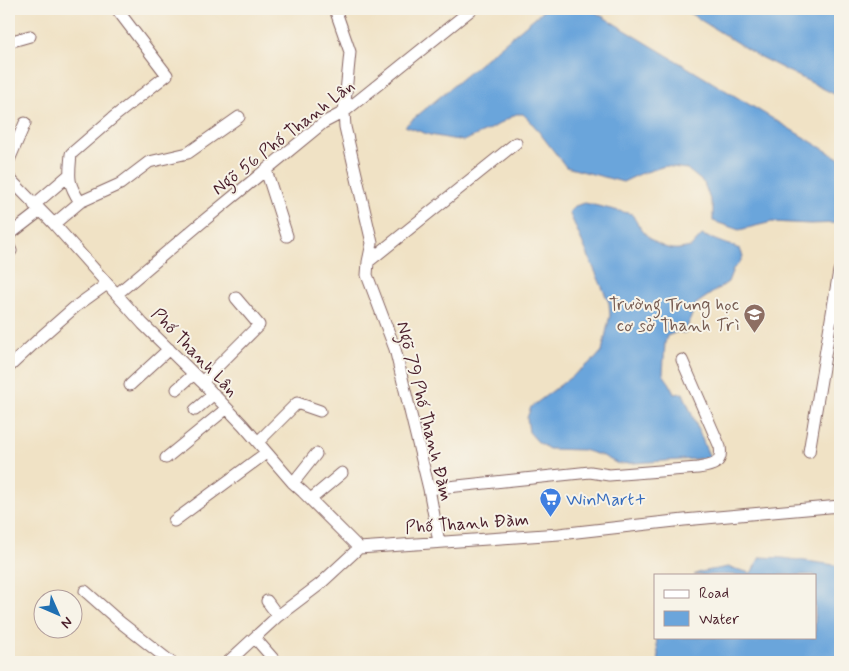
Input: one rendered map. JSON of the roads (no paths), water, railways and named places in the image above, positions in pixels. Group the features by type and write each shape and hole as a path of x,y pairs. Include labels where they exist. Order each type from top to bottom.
{"street":[{"path":"80,202 71,189 69,175 71,154 167,75 119,12 122,9"},
{"name":"Ngõ 79 Phố Thanh Đàm","path":"334,9 350,52 344,112 345,127 372,243 367,275 395,348 429,488 439,542"},
{"name":"Ngõ 56 Phố Thanh Lân","path":"117,294 323,123 344,112 472,9"},
{"path":"9,42 30,36"},
{"path":"54,224 80,202 120,184 149,162 188,153 239,117"},
{"path":"9,160 25,123"},
{"path":"368,262 516,144"},
{"path":"266,170 287,236"},
{"path":"9,235 69,175"},
{"name":"Phố Thanh Lân","path":"9,178 54,224 143,324 243,425 293,483 359,548"},
{"path":"809,452 837,280 840,272"},
{"path":"9,367 64,317 107,284"},
{"path":"177,389 198,378 259,325 236,298"},
{"path":"130,385 169,349"},
{"path":"429,488 590,472 609,475 698,468 716,464 720,458 720,447 682,360"},
{"path":"195,410 214,394"},
{"path":"258,442 297,403 320,411"},
{"path":"166,458 226,409"},
{"path":"174,521 266,453"},
{"path":"293,483 316,454"},
{"path":"310,499 342,474"},
{"name":"Phố Thanh Đàm","path":"359,548 559,534 684,520 840,506"},
{"path":"228,662 278,616 318,585 359,548"},
{"path":"85,591 120,622 171,662"},
{"path":"267,601 278,616"},
{"path":"255,638 276,662"}],"water":[{"path":"545,9 590,9 840,159 840,223 772,222 739,230 713,221 713,208 704,183 687,169 665,166 623,182 566,167 523,114 516,114 489,130 463,141 430,135 405,126"},
{"path":"683,9 840,9 840,97 758,56"},
{"path":"585,203 632,214 639,226 653,241 665,247 677,249 691,247 702,235 740,249 743,256 733,269 728,282 696,304 685,333 677,332 667,336 665,343 663,374 674,394 683,393 710,458 618,464 603,456 583,450 549,449 538,442 529,432 527,418 531,407 595,359 602,351 610,315 609,303 569,212 575,206"},
{"path":"760,557 783,558 840,567 840,662 659,662 656,638 816,638 816,574 696,574 728,567 751,573"}],"place":[{"name":"Trường Trung học cơ sở Thanh Trì","path":"755,333"},
{"name":"WinMart+","path":"550,518"}]}
